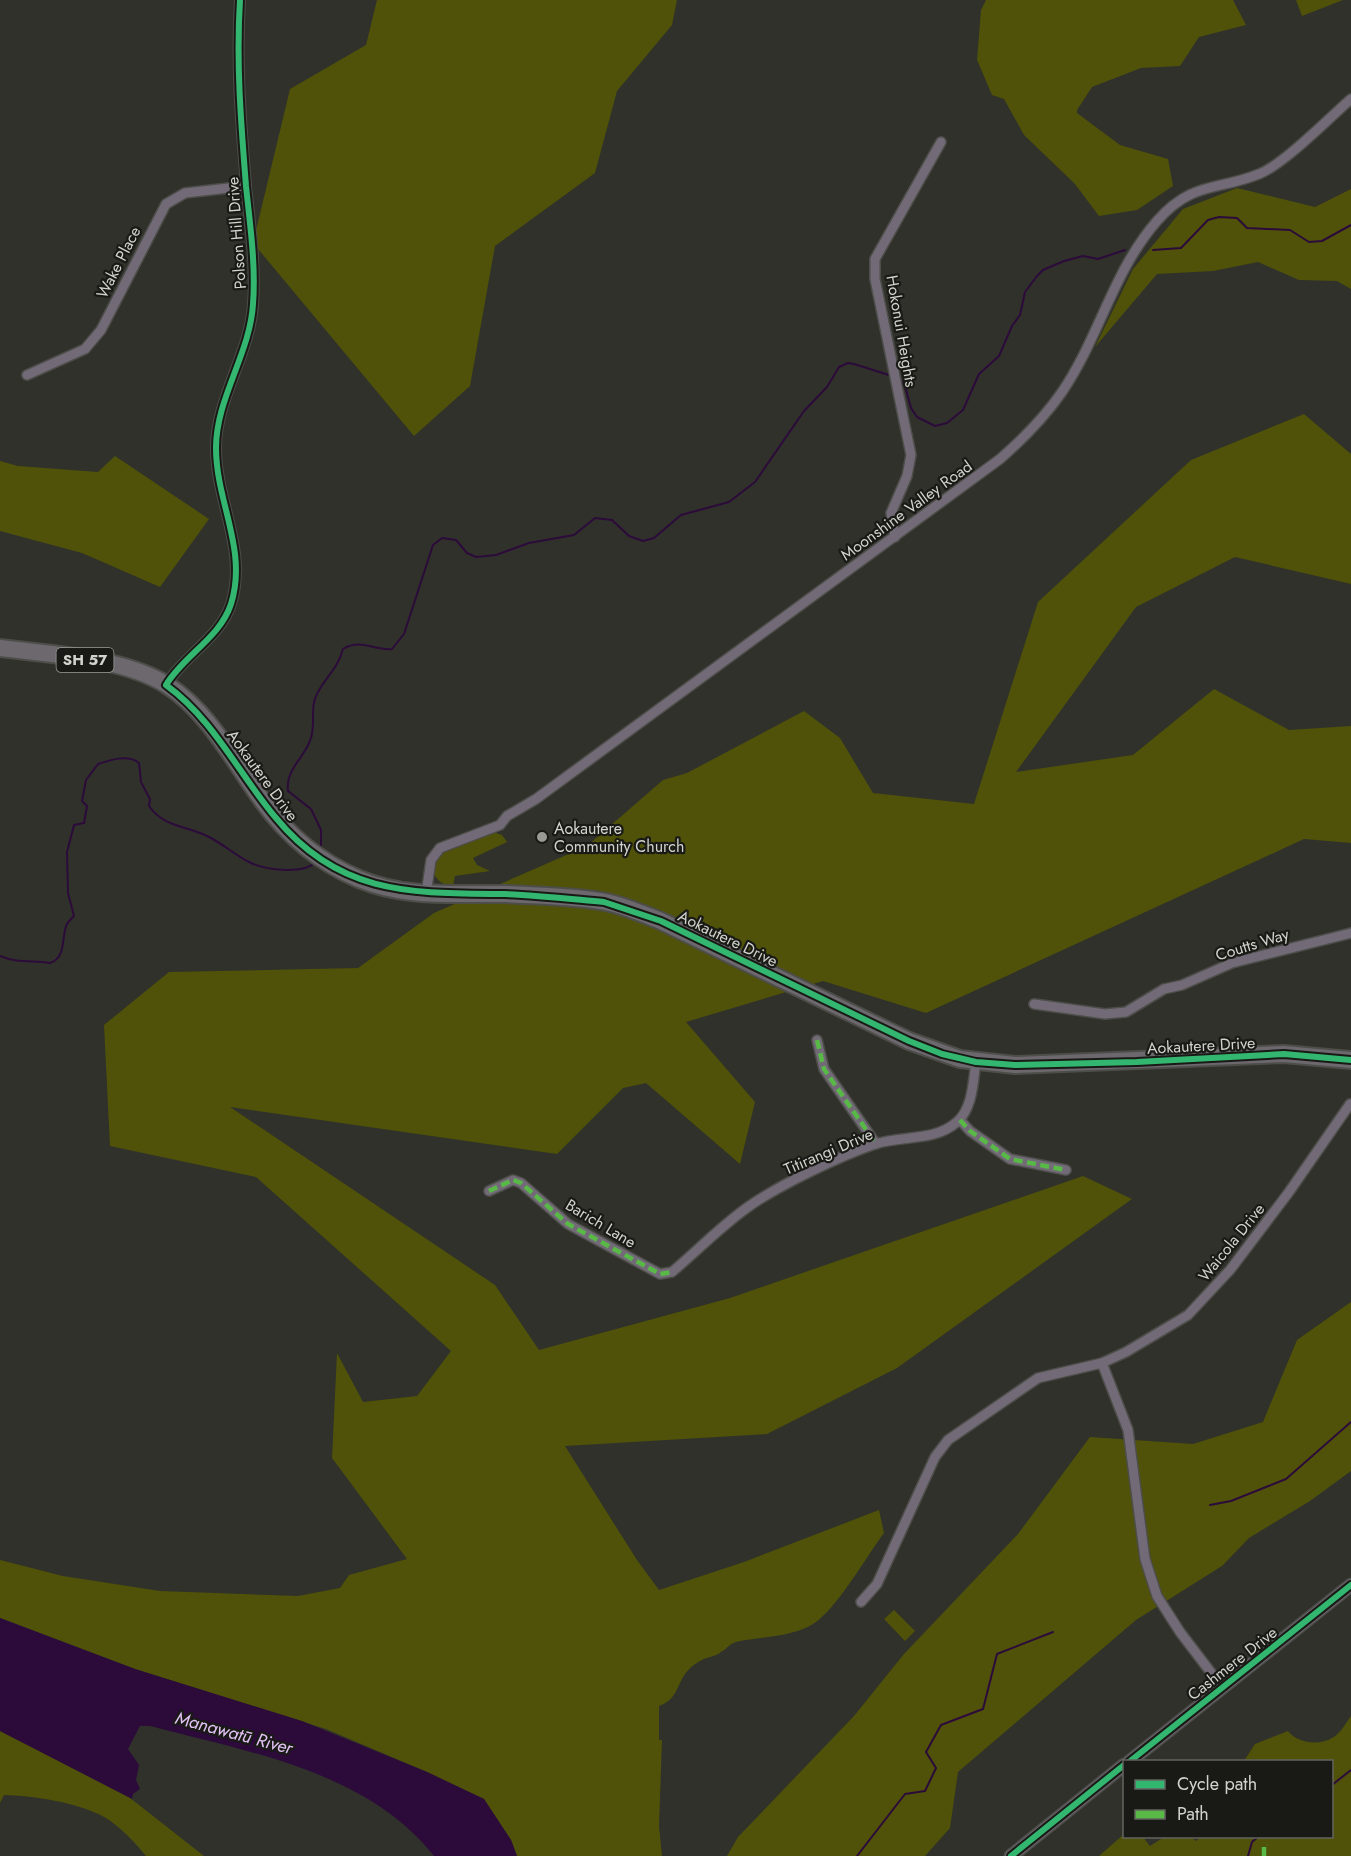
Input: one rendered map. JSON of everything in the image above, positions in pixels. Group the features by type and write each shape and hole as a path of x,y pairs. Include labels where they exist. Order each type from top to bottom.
{"highway":[{"name":"Aokautere Drive","path":"0,648 123,667 166,685 207,721 277,819 313,853 329,864 379,886 426,894 507,894 604,902 629,908 672,926 909,1041 942,1054 976,1062 1015,1065 1137,1062 1284,1054 1351,1060"}],"street":[{"name":"Polson Hill Drive","path":"166,685 217,630 230,606 237,579 236,549 217,478 216,445 220,416 248,338 253,305 254,272 238,94 240,0"},
{"name":"Moonshine Valley Road","path":"426,894 431,860 440,848 500,825 507,816 536,799 1000,459 1032,430 1062,392 1127,263 1157,221 1179,200 1199,189 1260,174 1351,99"},
{"name":"Hokonui Heights","path":"895,537 891,513 907,476 911,455 875,279 875,260 941,142"},
{"name":"Wake Place","path":"27,375 85,349 101,330 166,204 185,193 246,186"},
{"name":"Coutts Way","path":"1034,1004 1116,1014 1135,1008 1164,989 1182,985 1232,963 1351,933"},
{"path":"817,1040 824,1069 876,1144"},
{"path":"976,1062 968,1107 960,1119 970,1131 1010,1159 1066,1170"},
{"name":"Waicola Drive","path":"861,1602 877,1584 935,1457 948,1440 1038,1378 1102,1363 1126,1352 1188,1315 1230,1270 1289,1192 1350,1104"},
{"name":"Titirangi Drive","path":"672,1272 748,1207 794,1180 876,1144 930,1136 948,1129 960,1119"},
{"name":"Barich Lane","path":"489,1191 513,1180 521,1183 568,1224 660,1274 672,1272"},
{"path":"1102,1363 1128,1430 1145,1559 1157,1596 1180,1632 1222,1687"},
{"name":"Cashmere Drive","path":"1130,1760 1351,1585"},
{"path":"1011,1856 1123,1767"}],"shaded area":[{"path":"377,0 677,0 672,25 617,91 595,173 495,246 470,386 414,436 253,243 290,89 366,45"},
{"path":"986,0 1233,0 1246,25 1199,37 1180,66 1141,68 1092,87 1077,110 1077,113 1120,145 1168,159 1173,186 1137,210 1099,216 1075,184 1024,135 1004,99 992,95 977,60 981,10"},
{"path":"1296,0 1343,0 1302,16"},
{"path":"1237,188 1315,207 1351,189 1351,289 1337,281 1299,280 1258,262 1213,271 1157,274 1095,347 1133,269 1183,209"},
{"path":"1304,414 1351,454 1351,584 1235,557 1136,607 1016,772 1133,755 1214,689 1289,730 1351,726 1351,843 1304,839 926,1013 823,981 686,1022 755,1102 740,1164 646,1083 623,1088 557,1154 230,1107 495,1285 539,1350 730,1298 1083,1176 1132,1199 897,1368 767,1434 565,1446 637,1560 659,1590 744,1562 879,1510 884,1533 841,1595 822,1617 795,1632 736,1642 719,1654 702,1660 686,1673 672,1697 659,1706 659,1740 662,1740 659,1826 662,1856 517,1856 511,1840 484,1799 427,1772 326,1729 135,1669 0,1618 0,1560 63,1576 160,1591 298,1596 340,1588 349,1575 407,1559 332,1458 337,1353 363,1402 417,1396 451,1351 256,1177 110,1146 104,1025 169,972 358,968 434,913 587,846 663,780 687,773 804,711 840,738 873,793 974,804 1038,602 1191,460"},
{"path":"115,456 209,519 160,587 82,553 0,531 0,461 18,466 98,472"},
{"path":"493,832 502,835 507,842 473,858 477,865 490,871 455,876 453,886 439,881 433,872 441,856 456,846"},
{"path":"1351,1302 1351,1471 1310,1501 1249,1538 1222,1566 1136,1620 958,1772 950,1828 925,1856 727,1856 738,1837 854,1716 904,1654 1018,1534 1090,1437 1193,1444 1263,1422 1297,1340"},
{"path":"894,1610 915,1631 905,1641 884,1619"},
{"path":"1351,1716 1351,1856 1099,1856 1123,1835 1123,1838 1144,1838 1150,1846 1162,1838 1192,1838 1196,1841 1199,1838 1333,1838 1333,1760 1245,1760 1255,1744 1288,1731 1302,1741 1321,1742 1332,1738"},
{"path":"0,1731 125,1794 204,1856 146,1856 130,1838 103,1816 74,1805 39,1798 4,1795 0,1803"}],"water":[{"name":"Manawatū River","path":"0,1618 135,1669 302,1721 427,1772 484,1799 511,1840 517,1856 434,1856 407,1827 375,1803 341,1784 265,1756 150,1726 140,1726 128,1749 139,1765 136,1780 140,1789 133,1794 132,1799 0,1731"}],"waterway":[{"path":"1153,250 1181,248 1208,220 1219,217 1237,218 1247,228 1290,230 1309,242 1322,241 1351,225"},
{"path":"897,377 905,386 911,408 917,417 935,426 947,423 963,410 979,374 999,356 1012,326 1020,315 1025,292 1043,270 1083,256 1098,259 1125,250"},
{"path":"321,852 321,830 311,809 288,791 289,776 311,738 315,698 338,662 343,649 356,645 392,649 404,634 433,545 442,538 456,540 467,553 476,557 496,555 529,543 574,535 595,518 612,520 629,536 643,541 654,538 681,515 729,502 755,482 804,411 827,387 839,367 848,363 854,364 892,376"},
{"path":"0,956 19,961 50,963 59,956 65,929 74,916 68,893 67,852 74,825 84,823 87,806 82,801 86,780 98,764 108,761 124,758 135,760 139,763 141,782 150,799 149,806 155,813 169,822 209,837 249,862 284,870 302,869 316,862"},
{"path":"1210,1505 1231,1501 1286,1479 1351,1422"},
{"path":"857,1856 905,1794 925,1791 936,1768 926,1752 941,1725 983,1709 997,1654 1053,1632"},
{"path":"1333,1784 1351,1770"},
{"path":"1248,1856 1252,1842 1257,1838"}],"marked path":[{"path":"817,1040 824,1069 876,1144"},
{"path":"960,1120 970,1131 1010,1159 1066,1170"},
{"path":"489,1191 513,1180 521,1183 568,1224 660,1274 672,1272"},
{"path":"1264,1856 1264,1846 1267,1844"}],"cycle path":[{"path":"240,0 240,93 254,289 251,322 221,411 216,448 217,468 234,545 235,584 231,604 219,627 182,664 166,685 198,714 262,801 300,844 326,863 352,876 380,885 439,893 554,897 604,902 661,921 909,1041 942,1054 976,1062 1015,1065 1137,1062 1284,1054 1351,1060"},
{"path":"1132,1760 1351,1585"},
{"path":"1011,1856 1123,1766"}],"place":[{"name":"Aokautere Community Church","path":"542,837"}]}
